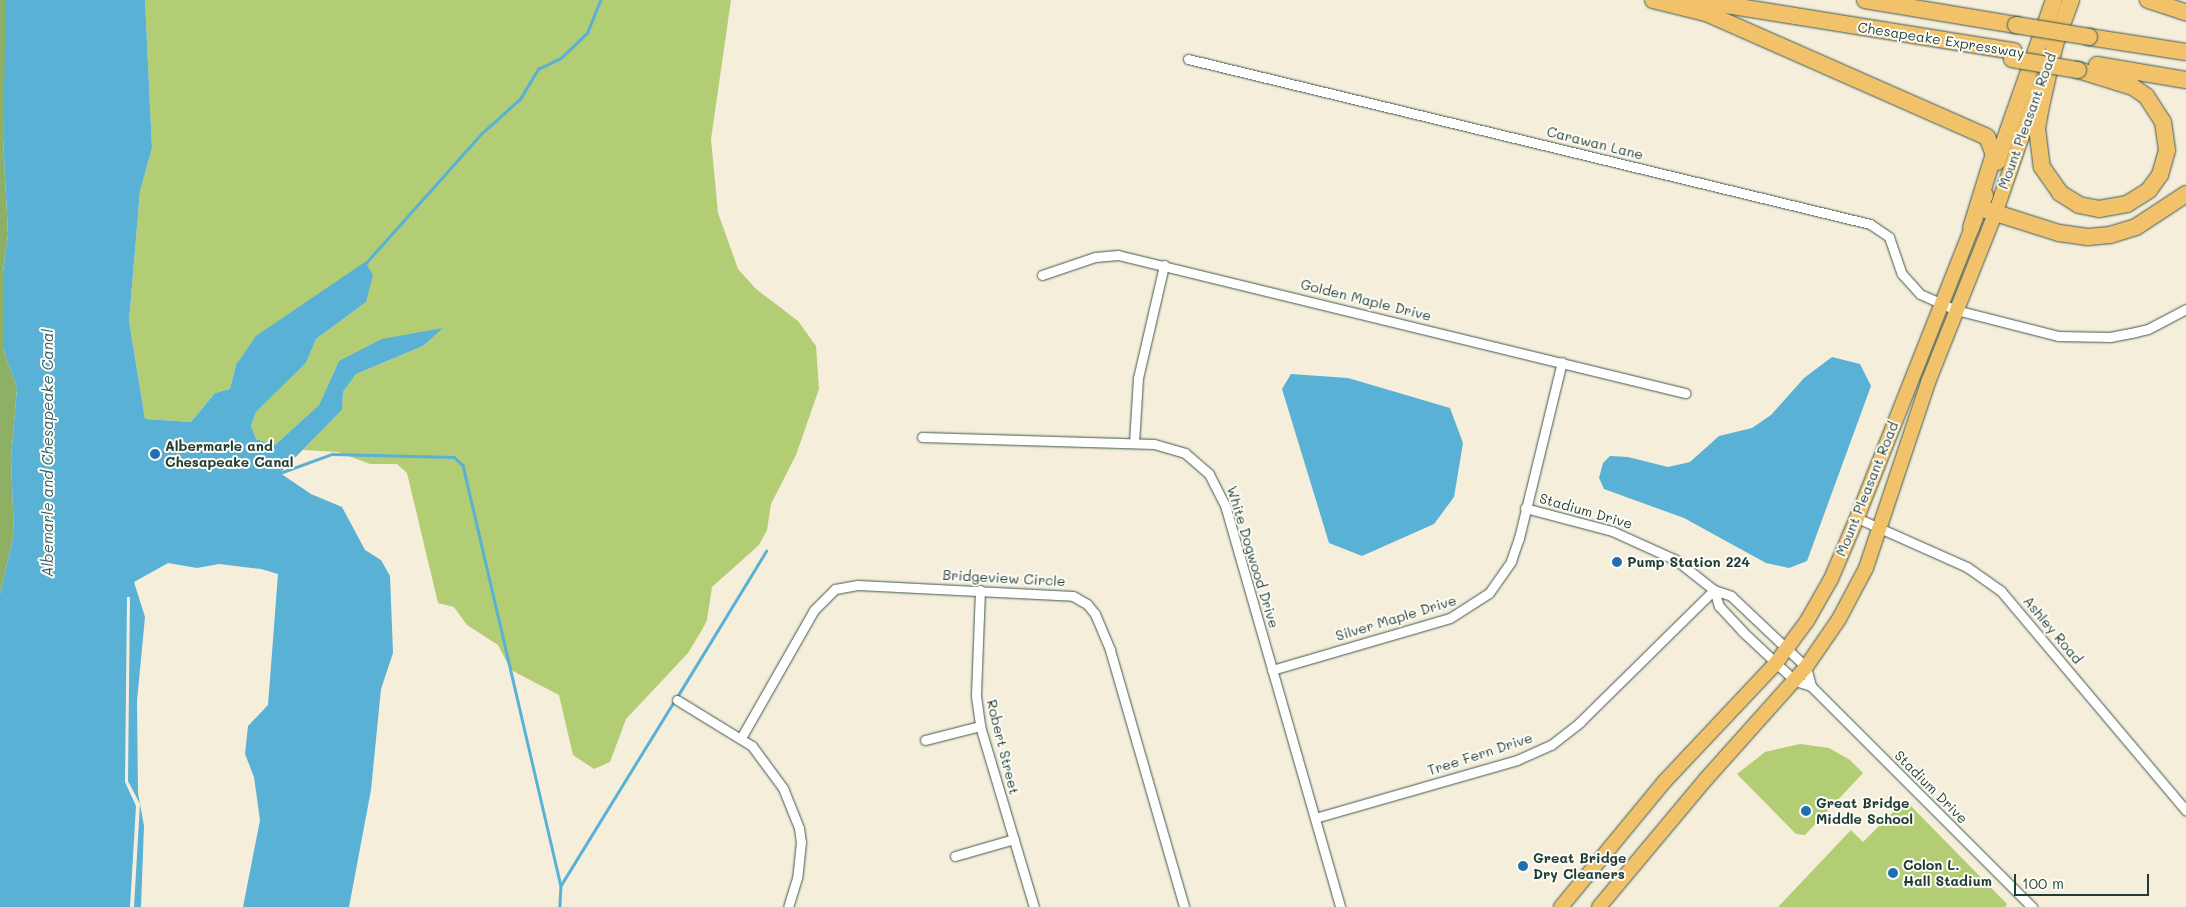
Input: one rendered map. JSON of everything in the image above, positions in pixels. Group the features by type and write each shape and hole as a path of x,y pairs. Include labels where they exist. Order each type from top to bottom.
{"highway":[{"path":"1653,0 1706,13 1987,137 1994,154 1971,228"},
{"name":"Chesapeake Expressway","path":"1695,0 2079,66 2186,80"},
{"name":"Chesapeake Expressway","path":"1865,0 2186,52"},
{"name":"Mount Pleasant Road","path":"1988,211 2054,0"},
{"name":"Mount Pleasant Road","path":"2055,44 2071,0"},
{"path":"2148,0 2186,12"},
{"path":"2055,44 2037,128 2042,167 2060,193 2080,205 2099,209 2127,204 2149,190 2160,176 2167,150 2163,122 2146,96 2133,86 2079,66"},
{"path":"1988,211 2068,235 2099,236 2136,227 2186,194"}],"main road":[{"name":"Mount Pleasant Road","path":"1599,907 1706,779 1795,681 1839,620 1866,568 1882,530 1908,443 1956,310 1988,211 2055,44"},
{"name":"Mount Pleasant Road","path":"1561,907 1664,782 1787,650 1831,579 1857,518 1971,228 1988,211"}],"street":[{"name":"Carawan Lane","path":"1188,59 1870,224 1882,230 1893,244 1908,283 1941,304 1956,310 2058,336 2110,337 2148,329 2186,309"},
{"name":"Golden Maple Drive","path":"1042,275 1107,256 1164,265 1685,393"},
{"path":"1134,443 1138,378 1164,265"},
{"name":"Silver Maple Drive","path":"1272,670 1435,623 1467,610 1501,579 1511,561 1562,362"},
{"name":"White Dogwood Drive","path":"922,437 1134,443 1163,446 1184,453 1218,485 1340,907"},
{"name":"Stadium Drive","path":"1525,508 1635,539 1676,560 1714,590 1731,596 1806,667"},
{"name":"Ashley Road","path":"1857,518 1967,567 2001,591 2186,811"},
{"name":"Bridgeview Circle","path":"742,738 814,610 830,592 858,585 1073,596 1087,604 1095,614 1110,650 1184,907"},
{"name":"Robert Street","path":"980,590 976,696 980,726 1034,907"},
{"name":"Stadium Drive","path":"1714,590 1719,606 1776,663 1795,681 1811,686 2032,907"},
{"name":"Tree Fern Drive","path":"1315,818 1517,760 1551,745 1580,722 1714,590"},
{"path":"1806,667 1811,686"},
{"path":"678,700 742,738 757,750 776,776 799,828 800,859 788,907"},
{"path":"925,740 980,726"},
{"path":"956,856 1014,840"}],"green space":[{"path":"0,0 6,0 8,39 3,138 8,234 3,272 3,348 17,388 11,459 14,534 0,594"},
{"path":"145,0 731,0 711,139 718,213 738,269 756,289 798,321 816,346 819,389 796,455 771,504 767,530 759,545 712,587 707,620 702,630 688,653 626,719 610,762 594,769 573,755 559,695 511,670 498,645 467,625 454,607 438,603 407,473 397,464 370,464 338,452 303,450 342,410 343,392 356,374 423,346 442,328 339,361 319,405 275,445 256,439 251,426 256,412 306,363 316,339 366,302 236,365 230,389 215,393 191,422 145,419 129,321 140,191 152,148"},
{"path":"1800,744 1829,748 1850,760 1863,773 1805,835 1796,834 1737,774 1765,752"},
{"name":"Colon L. Hall Stadium","path":"1905,800 2007,904 2005,907 1778,907 1851,830 1863,842"}],"water":[{"name":"Albermarle and Chesapeake Canal","path":"6,0 145,0 152,148 140,191 129,321 145,419 191,422 215,393 230,389 236,365 256,336 365,262 373,275 366,302 316,339 306,363 256,412 251,426 256,439 275,445 319,405 339,361 382,339 443,328 423,346 356,374 343,392 342,410 280,473 311,494 342,507 365,550 381,560 390,576 393,653 381,689 371,790 349,907 243,907 260,820 254,777 245,754 248,726 268,705 278,574 261,569 219,564 197,568 168,563 134,582 145,617 137,701 138,793 144,826 141,907 0,907 0,594 14,534 11,459 17,388 3,348 3,272 8,234 3,138"},
{"path":"1832,357 1860,364 1871,386 1807,561 1789,568 1766,563 1684,518 1604,489 1599,478 1603,463 1610,456 1628,457 1668,467 1690,462 1719,436 1752,428 1771,415 1804,378"},
{"path":"1291,374 1348,378 1450,408 1463,443 1454,497 1434,524 1362,556 1329,543 1282,389"}],"pier":[{"path":"127,597 130,597 128,781 140,804 134,907 130,907 136,806 125,782"}],"waterway":[{"path":"364,265 481,134 520,99 538,69 561,58 587,33 600,0"},
{"path":"277,474 332,454 454,457 463,465 561,885 560,907"},
{"path":"677,697 766,551"},
{"path":"561,885 674,701"}],"place":[{"name":"Albermarle and Chesapeake Canal","path":"155,454"},
{"name":"Pump Station 224","path":"1617,562"},
{"name":"Great Bridge Middle School","path":"1806,811"},
{"name":"Great Bridge Dry Cleaners","path":"1523,866"},
{"name":"Colon L. Hall Stadium","path":"1893,873"}],"water label":[{"name":"Albemarle and Chesapeake Canal","path":"48,453"}]}
